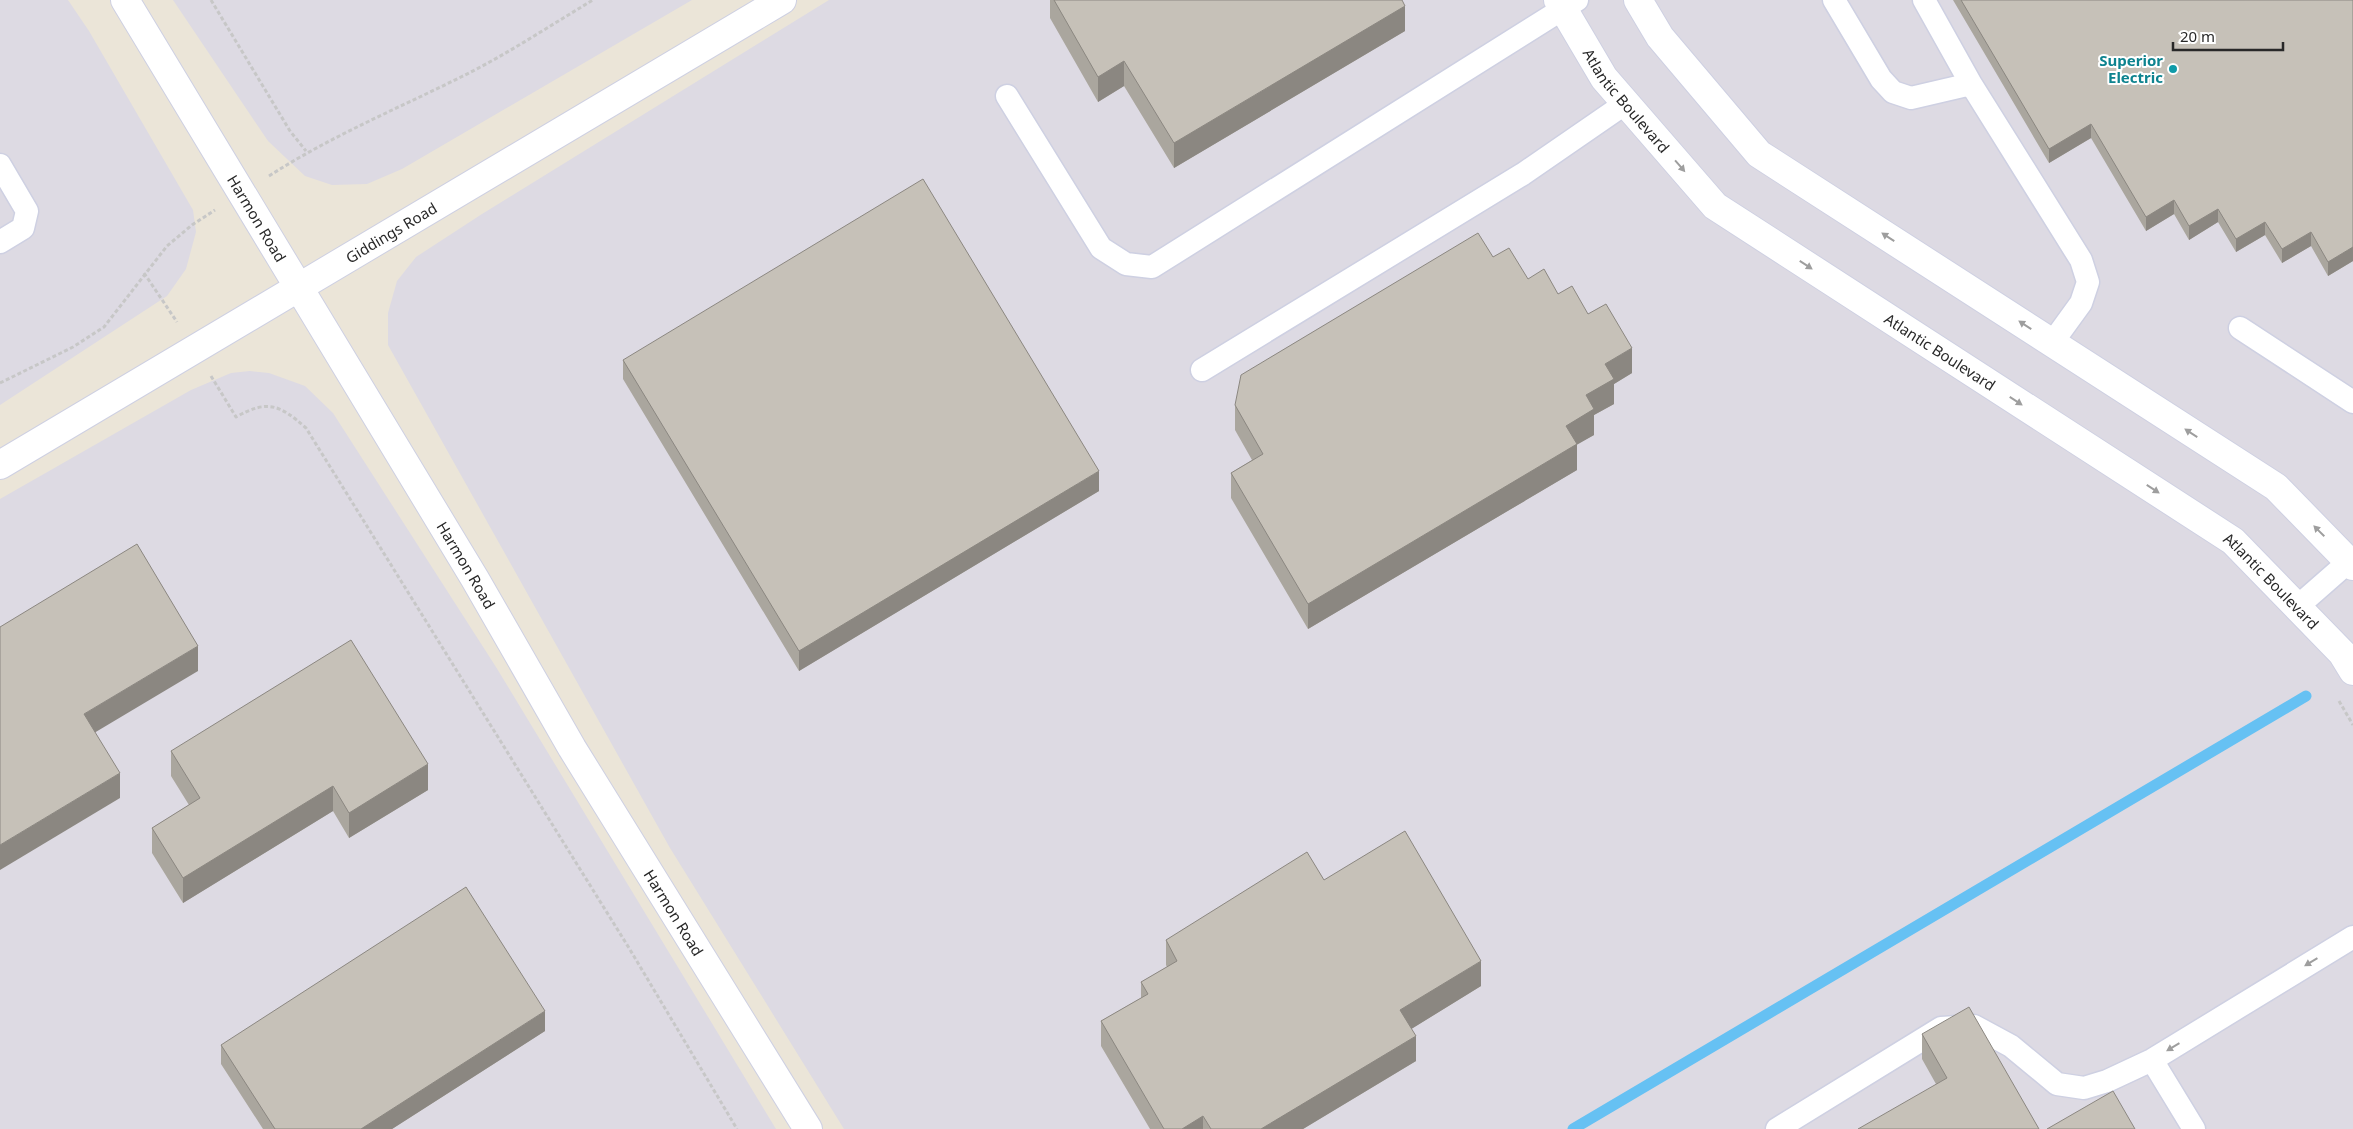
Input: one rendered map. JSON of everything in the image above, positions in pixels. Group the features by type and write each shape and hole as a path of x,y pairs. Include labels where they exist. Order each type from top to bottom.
{"street":[{"name":"Harmon Road","path":"125,0 475,580 572,748 808,1129"},
{"name":"Giddings Road","path":"0,465 782,0"},
{"path":"1638,0 1660,37 1760,154 2276,488 2351,562"},
{"name":"Atlantic Boulevard","path":"1566,3 1604,78 1714,206 2233,541 2342,653 2353,671"}],"lane":[{"path":"1834,0 1881,79 1893,92 1911,98 1971,84"},
{"path":"1924,0 1971,84 2081,260 2088,282 2081,302 2052,343"},
{"path":"1007,96 1102,248 1126,264 1152,267 1566,3"},
{"path":"1202,370 1523,174 1626,103"},
{"path":"0,165 27,211 23,228 0,242"},
{"path":"2240,328 2353,402"},
{"path":"2298,607 2351,562"},
{"path":"1777,1129 1941,1028 1974,1026 2011,1046 2057,1084 2084,1088 2107,1081 2152,1060 2353,937"},
{"path":"2152,1060 2194,1129"}],"path":[{"path":"211,0 290,131 306,152"},
{"path":"284,166 306,152 467,74 593,0"},
{"path":"0,384 73,347 104,327 121,307 144,273 167,246 192,225"},
{"path":"144,273 168,308"},
{"path":"212,376 236,417 251,409 271,405 286,411 306,428 629,948 737,1129"}],"shaded area":[{"path":"0,0 68,0 89,31 193,210 196,232 186,269 167,296 0,405"},
{"path":"173,0 692,0 402,169 367,184 332,185 305,176 268,141"},
{"path":"829,0 2353,0 2353,1129 844,1129 670,848 388,345 388,313 397,281 416,257 482,214"},
{"path":"250,371 269,373 305,386 333,413 496,667 776,1129 0,1129 0,499 191,390 231,373"}],"building":[{"path":"1054,0 1402,0 1405,6 1174,143 1124,61 1098,77"},
{"name":"Superior Electric","path":"1961,0 2353,0 2353,247 2328,262 2311,232 2282,249 2265,222 2236,239 2218,209 2189,226 2174,200 2146,217 2091,124 2049,149"},
{"path":"923,179 1099,471 799,651 623,360"},
{"path":"1478,233 1493,257 1509,248 1528,279 1544,269 1558,294 1572,286 1588,314 1606,304 1632,348 1605,364 1614,379 1586,395 1594,409 1566,426 1577,444 1308,604 1231,473 1263,454 1235,405 1241,375"},
{"path":"137,544 198,646 84,714 120,773 0,845 0,627"},
{"path":"351,640 428,764 349,813 333,786 183,878 152,828 200,798 171,751"},
{"path":"1405,831 1481,961 1400,1010 1416,1036 1261,1129 1211,1129 1203,1116 1182,1129 1164,1129 1101,1021 1148,994 1141,982 1177,961 1166,940 1307,852 1324,880"},
{"path":"466,887 545,1011 361,1129 275,1129 221,1045"},
{"path":"1969,1007 2039,1129 1858,1129 1947,1078 1922,1034"},
{"path":"2113,1091 2135,1129 2047,1129"}],"waterway":[{"path":"1573,1129 2306,696"}],"place":[{"name":"Superior Electric","path":"2173,69"}]}
